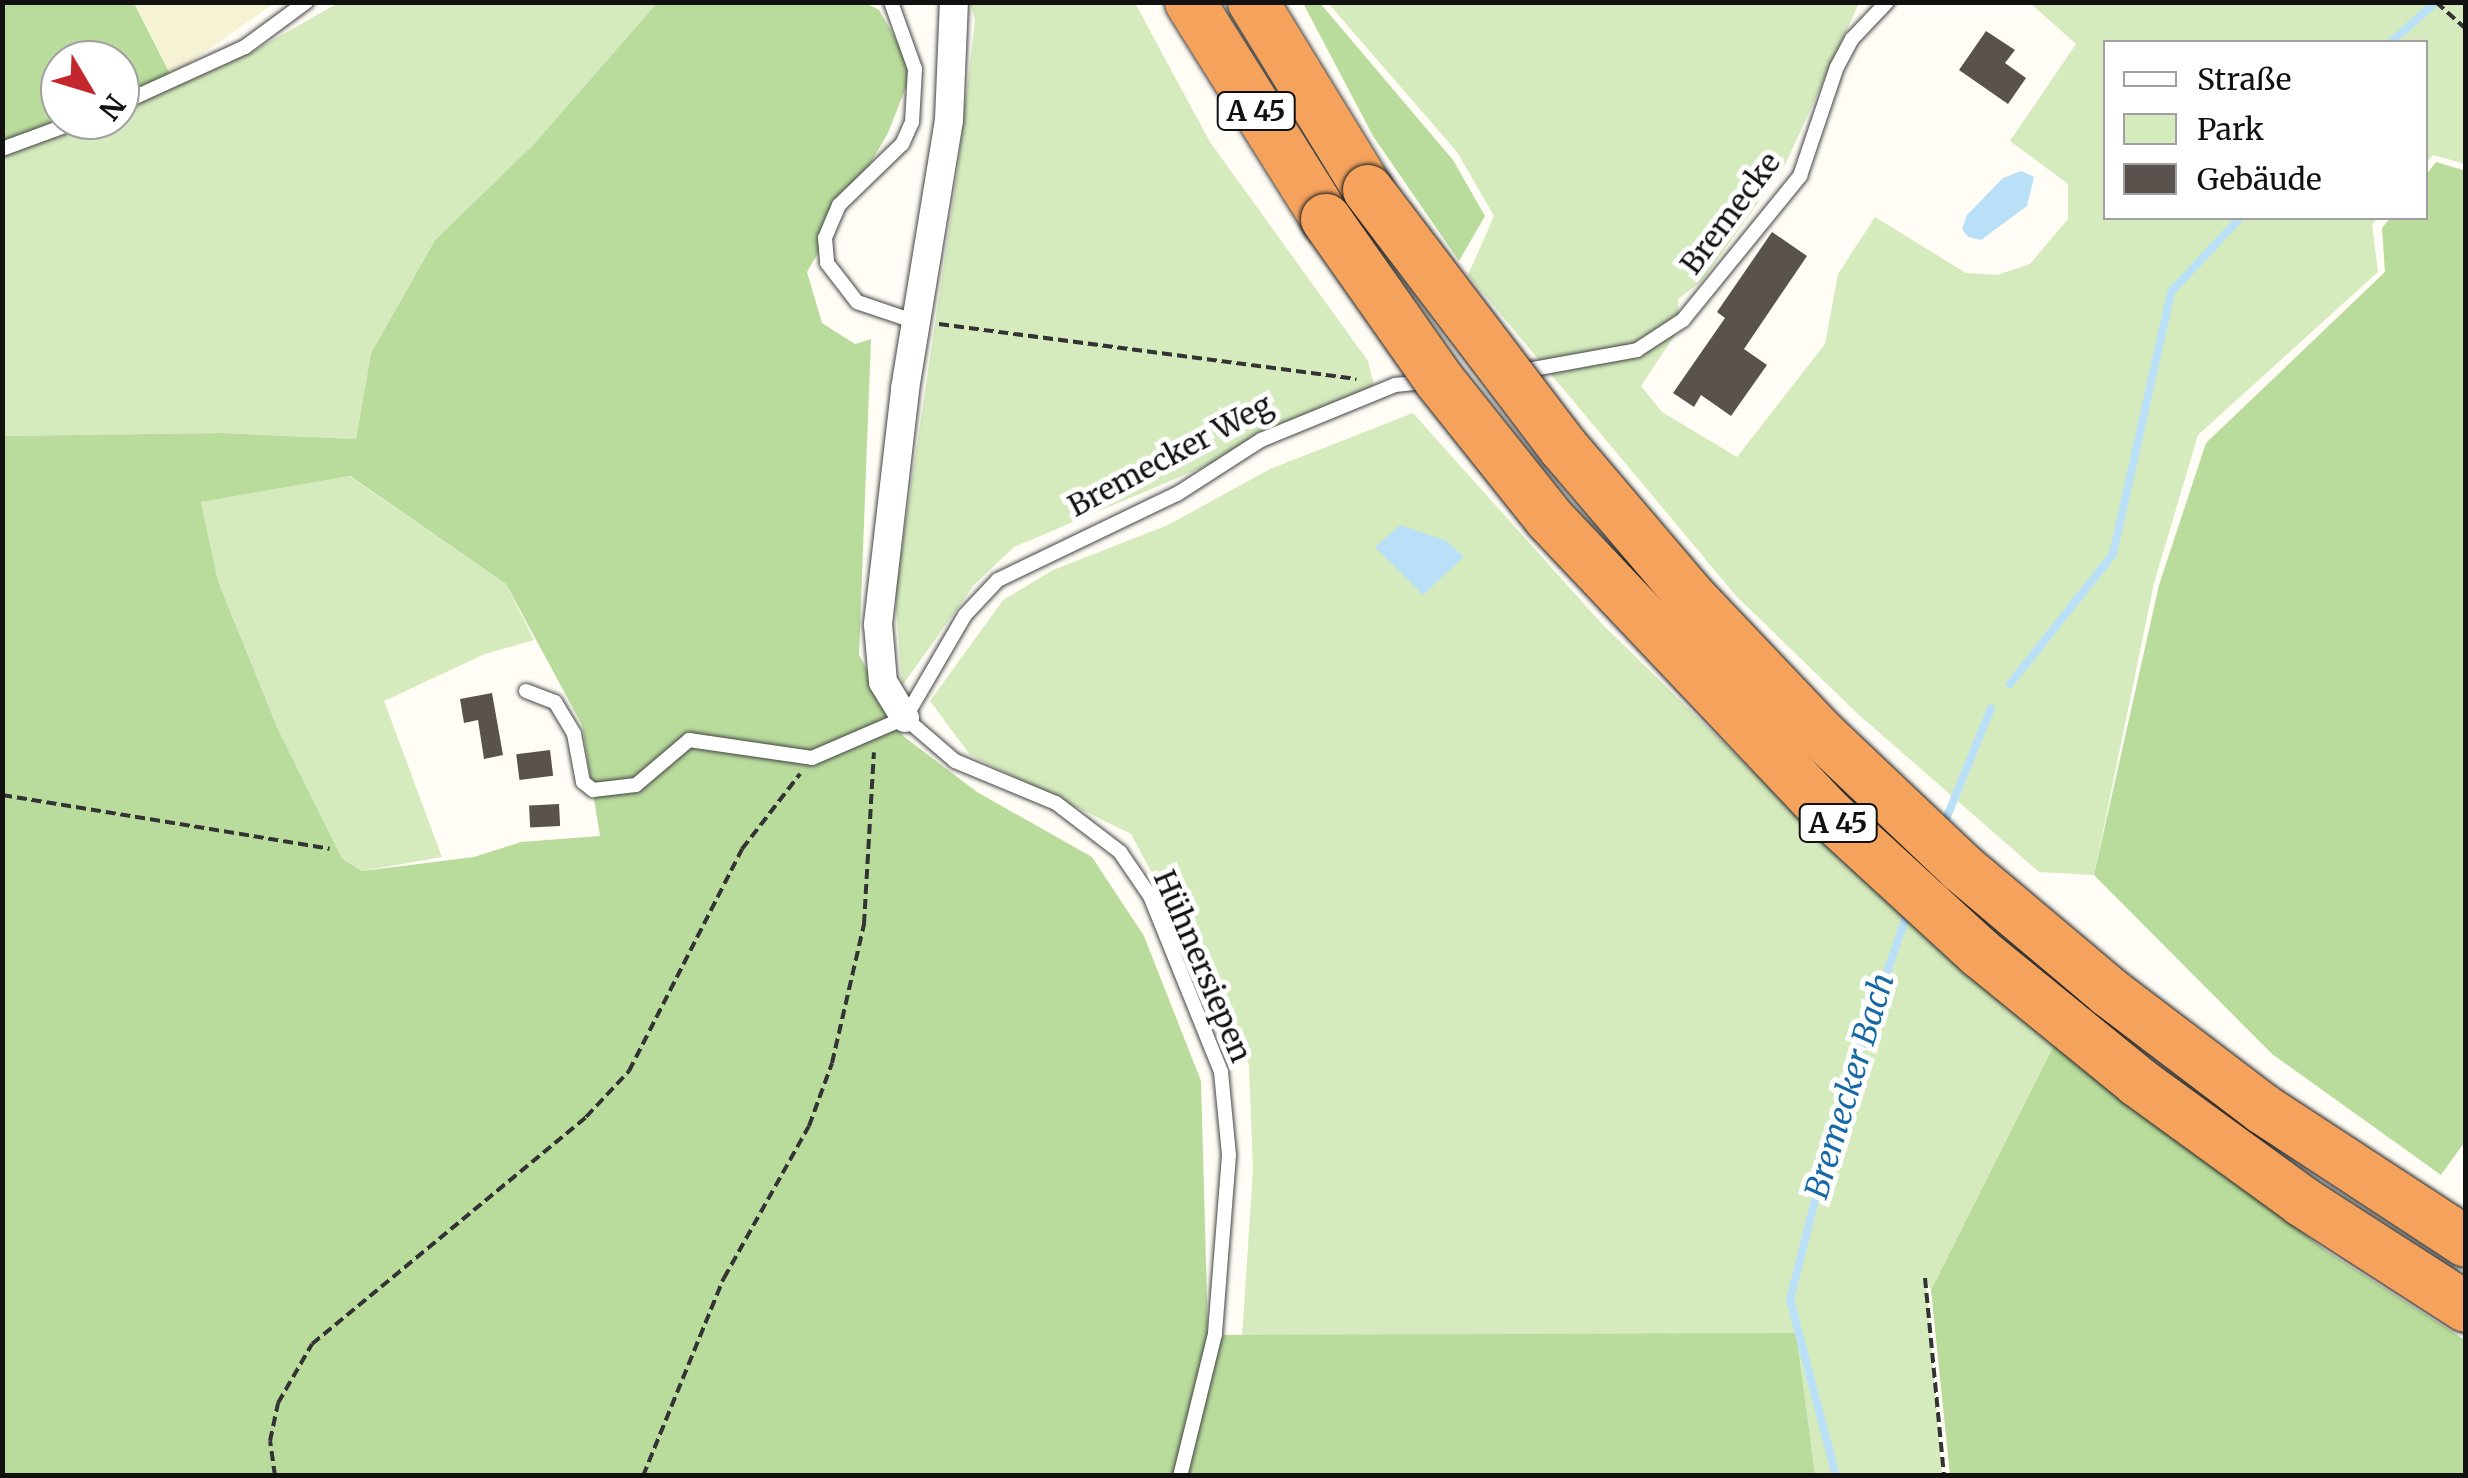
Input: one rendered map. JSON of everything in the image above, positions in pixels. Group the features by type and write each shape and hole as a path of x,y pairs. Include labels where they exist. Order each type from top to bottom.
{"highway":[{"name":"A 45","path":"1190,2 1326,218 1439,380 1549,518 1830,815 1980,953 2138,1082 2303,1202 2466,1307"},
{"name":"A 45","path":"1253,2 1368,190 1564,448 1689,595 1822,735 2109,992 2263,1109 2466,1242"}],"street":[{"path":"906,718 882,682 878,624 916,322 949,120 954,2"}],"lane":[{"path":"140,95 245,47 306,2"},
{"path":"891,2 916,69 912,122 902,144 840,205 825,238 827,262 856,302 916,322"},
{"name":"Bremecke","path":"1486,375 1577,365 1657,342 1683,320 1800,176 1837,67 1852,39 1886,2"},
{"path":"2,149 40,135"},
{"name":"Bremecker Weg","path":"906,718 965,614 998,580 1178,494 1261,440 1396,385 1468,377"},
{"path":"526,691 556,702 574,734 583,782 592,790 636,785 690,740 812,758 906,718"},
{"name":"Hühnersiepen","path":"906,718 955,761 1056,803 1120,852 1150,896 1222,1072 1229,1156 1214,1334 1180,1476"}],"path":[{"path":"2436,2 2465,28"},
{"path":"916,322 1396,385"},
{"path":"643,1476 724,1278 809,1126 832,1063 864,924 876,729"},
{"path":"275,1476 270,1441 278,1403 312,1344 586,1117 629,1071 742,850 812,758"},
{"path":"2,796 330,849"},
{"path":"1925,1278 1944,1476"}],"shaded area":[{"path":"135,3 275,3 171,76"}],"green space":[{"path":"864,2 879,10 913,69 888,133 807,272 822,323 855,344 871,339 859,655 903,736 977,792 1092,857 1144,936 1201,1081 1208,1335 1796,1333 1815,1475 3,1475 2,436 222,433 356,439 371,353 435,240 534,144 657,3","holes":["350,476 506,584 582,725 600,836 521,842 474,857 362,871 342,859 277,727 218,581 201,502"]},
{"path":"3,3 134,3 171,76 140,88 140,40 40,40 40,127 3,142"},
{"path":"338,3 657,3 534,144 435,240 371,353 356,439 222,433 3,436 2,156 44,140 140,140 140,102 250,53"},
{"path":"970,3 1135,3 1210,142 1368,361 1376,394 1014,547 974,585 902,686 895,594 957,175 975,20"},
{"path":"1303,3 1320,3 1453,160 1485,216 1459,261 1373,136"},
{"path":"1328,3 1859,3 1785,165 1702,281 1678,299 1679,329 1641,386 1662,412 1737,457 1825,344 1838,274 1875,217 1966,273 1997,275 2030,264 2068,219 2068,184 2010,141 2076,44 2030,3 2465,3 2465,164 2433,155 2428,161 2428,40 2103,40 2103,220 2376,220 2372,224 2378,272 2198,435 2154,583 2094,875 2039,872 1859,715 1737,597 1468,275 1494,216 1457,152"},
{"path":"2436,162 2466,171 2466,1140 2441,1175 2272,1054 2094,875 2159,585 2206,443 2385,272 2382,228 2388,220 2428,220 2428,172"},
{"path":"1413,413 1601,623 1869,885 2056,1041 1931,1290 1926,1280 1942,1475 1815,1475 1795,1333 1242,1337 1253,1170 1249,1065 1197,957 1131,834 970,755 930,701 1003,600 1053,570 1168,525 1270,469"},
{"path":"349,476 506,584 534,640 485,654 384,701 442,857 362,871 342,860 277,727 218,581 201,502"},
{"path":"2056,1041 2325,1250 2465,1340 2465,1475 1950,1475 1931,1290"}],"water":[{"path":"2021,171 2034,177 2027,206 1981,240 1968,237 1962,229 1967,215 2003,178"},
{"path":"1400,525 1447,541 1464,557 1423,595 1375,547"}],"building":[{"path":"1986,31 2015,50 2005,63 2026,78 2008,104 1959,70"},
{"path":"1772,232 1807,256 1744,349 1767,365 1731,416 1701,395 1694,407 1673,393 1725,318 1717,312"},
{"path":"492,693 503,755 484,759 478,720 464,723 460,699"},
{"path":"550,750 553,776 519,780 516,754"},
{"path":"559,804 560,826 530,828 529,806"}],"waterway":[{"name":"Bremecker Bach","path":"2393,40 2436,2"},
{"name":"Bremecker Bach","path":"2010,684 2113,554 2171,292 2238,220"},
{"name":"Bremecker Bach","path":"1944,824 1991,708"},
{"name":"Bremecker Bach","path":"1836,1476 1790,1300 1830,1139 1908,911"}]}
